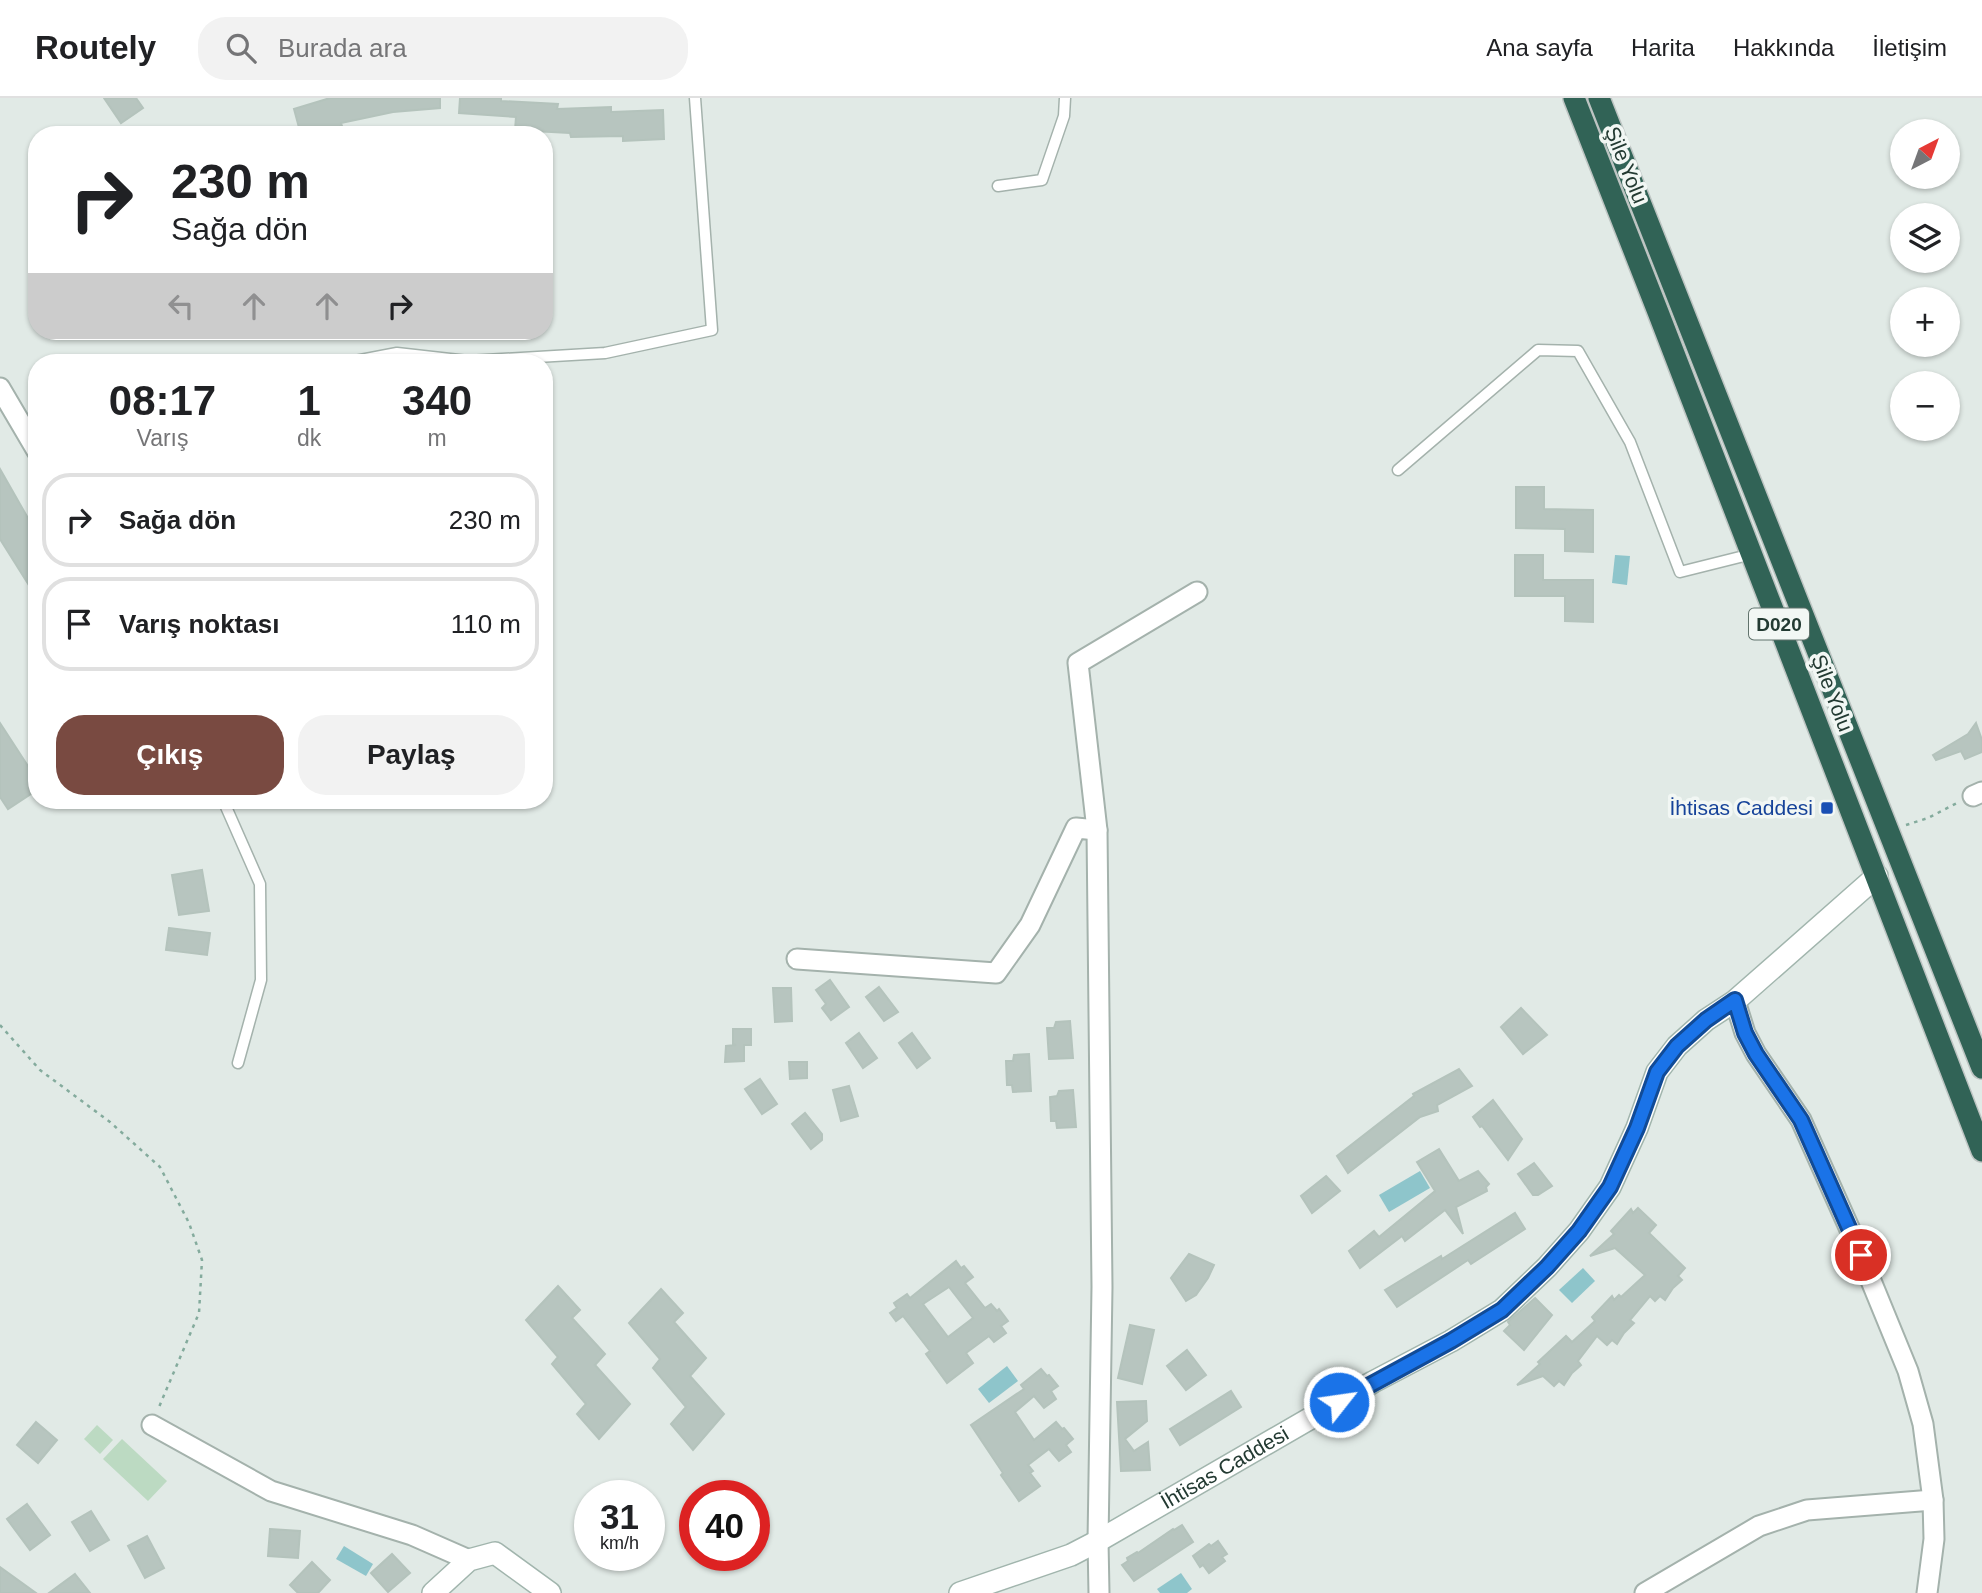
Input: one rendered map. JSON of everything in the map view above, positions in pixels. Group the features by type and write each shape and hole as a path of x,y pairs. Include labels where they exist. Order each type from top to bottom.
{"highway":[{"name":"Şile Yolu","path":"1574,98 1982,1151"},
{"name":"Şile Yolu","path":"1599,98 1886,818 1982,1068"}],"street":[{"path":"0,388 28,436"},
{"path":"1099,1593 1102,1287 1097,830 1078,663 1197,592"},
{"path":"797,958 996,972 1030,925 1076,828 1097,830"},
{"name":"İhtisas Caddesi","path":"960,1593 1071,1555 1098,1541 1502,1310 1547,1267 1579,1231 1610,1187 1637,1128 1657,1072 1677,1046 1706,1020 1735,1000 1877,876"},
{"path":"1735,1000 1745,1033 1756,1054 1801,1120 1908,1371 1923,1424 1933,1500 1934,1539 1927,1593"},
{"path":"152,1425 271,1491 412,1535 469,1560"},
{"path":"1645,1593 1759,1526 1807,1510 1933,1500"},
{"path":"433,1593 469,1560 495,1553 550,1593"}],"lane":[{"path":"553,356 605,353 712,330 695,98"},
{"path":"998,186 1042,180 1065,116 1065,98"},
{"path":"1398,470 1538,350 1578,351 1630,442 1680,572 1752,554"},
{"path":"227,809 261,884 261,980 238,1063"}],"path":[{"path":"1886,818 1900,827 1928,818 1978,794"},
{"path":"0,1025 40,1070 110,1122 160,1167 189,1223 202,1260 199,1313 152,1425"}],"green space":[{"path":"97,1425 113,1440 100,1454 84,1439"},
{"path":"122,1439 167,1481 148,1501 103,1459"}],"water":[{"path":"1615,555 1630,556 1627,585 1612,583"},
{"path":"1420,1171 1430,1188 1389,1212 1379,1195"},
{"path":"1583,1268 1595,1281 1572,1303 1559,1290"},
{"path":"1007,1366 1018,1381 989,1403 978,1389"},
{"path":"344,1546 373,1564 366,1576 336,1559"},
{"path":"1181,1573 1192,1589 1187,1593 1160,1593 1157,1589"}],"building":[{"path":"104,98 136,98 143,108 121,123"},
{"path":"330,98 440,98 440,108 393,112 341,123 342,126 299,126 294,109"},
{"path":"460,98 501,98 501,101 558,104 557,109 611,107 611,112 663,110 664,139 623,141 623,136 571,137 570,133 553,132 553,126 515,126 516,117 459,113"},
{"path":"0,469 28,518 28,584 0,539"},
{"path":"1516,487 1544,487 1544,509 1593,510 1593,552 1565,551 1565,529 1516,528"},
{"path":"1515,555 1543,555 1543,580 1593,580 1593,622 1565,621 1565,596 1515,596"},
{"path":"0,723 28,766 28,796 8,809 0,797"},
{"path":"1976,723 1982,740 1982,752 1965,759 1961,751 1936,760 1933,755 1968,734"},
{"path":"202,870 209,911 179,915 172,875"},
{"path":"169,928 210,933 207,955 166,950"},
{"path":"830,980 849,1007 831,1020 822,1008 826,1004 816,990"},
{"path":"879,987 898,1012 884,1021 866,997"},
{"path":"773,988 791,988 792,1021 775,1022"},
{"path":"1521,1008 1547,1035 1523,1054 1501,1027"},
{"path":"1070,1021 1073,1058 1049,1059 1047,1028 1054,1028 1056,1022"},
{"path":"733,1029 751,1029 751,1045 744,1045 744,1061 725,1062 726,1046 736,1045 733,1044"},
{"path":"859,1033 877,1058 863,1068 846,1043"},
{"path":"912,1033 930,1058 917,1068 899,1043"},
{"path":"1029,1054 1031,1091 1013,1092 1012,1085 1007,1085 1006,1061 1013,1061 1014,1055"},
{"path":"789,1062 807,1062 807,1078 790,1079"},
{"path":"1459,1069 1472,1086 1437,1105 1438,1111 1420,1117 1348,1173 1337,1156 1414,1096 1413,1094"},
{"path":"760,1079 777,1104 762,1114 745,1089"},
{"path":"849,1086 858,1116 841,1121 833,1090"},
{"path":"1073,1090 1076,1127 1057,1128 1056,1121 1051,1121 1050,1097 1057,1096 1059,1091"},
{"path":"1493,1100 1522,1139 1508,1160 1473,1117"},
{"path":"805,1113 822,1134 822,1140 811,1149 792,1124"},
{"path":"1439,1149 1459,1181 1478,1171 1489,1184 1487,1191 1456,1207 1463,1234 1445,1210 1405,1241 1402,1236 1360,1268 1349,1251 1374,1231 1379,1237 1435,1191 1417,1162"},
{"path":"1534,1163 1552,1186 1538,1195 1533,1195 1518,1174"},
{"path":"1326,1176 1340,1191 1312,1213 1301,1196"},
{"path":"1638,1208 1656,1225 1649,1233 1685,1268 1678,1276 1682,1280 1665,1300 1660,1296 1655,1301 1650,1296 1630,1320 1634,1323 1617,1344 1612,1340 1607,1345 1597,1336 1578,1361 1581,1365 1564,1385 1559,1381 1554,1386 1543,1376 1517,1385 1566,1336 1572,1342 1595,1321 1592,1317 1612,1296 1614,1300 1619,1295 1621,1297 1645,1275 1615,1248 1590,1256 1614,1234 1611,1231 1631,1209 1633,1213"},
{"path":"1515,1213 1525,1229 1471,1264 1468,1260 1397,1307 1385,1290 1441,1256 1442,1259"},
{"path":"1189,1254 1214,1265 1196,1295 1186,1301 1171,1278"},
{"path":"956,1261 973,1277 965,1283 985,1308 991,1304 997,1311 999,1309 1008,1321 1001,1326 1006,1333 994,1342 989,1336 966,1353 973,1363 947,1383 926,1354 930,1351 903,1316 896,1321 890,1313 897,1308 894,1303 907,1294 910,1298","holes":["949,1287 973,1318 948,1337 923,1304"]},
{"path":"558,1286 580,1310 572,1318 605,1354 595,1365 630,1404 599,1439 577,1414 586,1404 552,1364 558,1357 526,1320"},
{"path":"661,1289 683,1313 674,1322 706,1358 690,1376 724,1414 693,1450 671,1424 686,1407 653,1368 660,1359 629,1323"},
{"path":"1535,1298 1552,1315 1524,1350 1504,1331 1510,1325 1508,1322"},
{"path":"1130,1325 1154,1330 1142,1384 1118,1378"},
{"path":"1187,1350 1206,1375 1186,1390 1167,1366"},
{"path":"1041,1369 1058,1386 1051,1391 1056,1399 1044,1408 1034,1396 1015,1412 1034,1440 1056,1422 1073,1439 1066,1445 1071,1452 1059,1461 1049,1449 1028,1465 1033,1471 1030,1473 1040,1486 1019,1501 971,1425 1024,1389 1021,1385"},
{"path":"1231,1391 1241,1407 1180,1445 1170,1429"},
{"path":"1146,1401 1147,1421 1125,1439 1134,1451 1148,1442 1150,1470 1121,1471 1117,1402"},
{"path":"36,1422 57,1440 38,1463 17,1445"},
{"path":"27,1504 50,1535 30,1550 7,1519"},
{"path":"91,1511 109,1540 90,1551 72,1522"},
{"path":"1182,1525 1193,1542 1134,1581 1122,1565 1128,1561 1127,1558"},
{"path":"270,1529 300,1531 298,1558 268,1556"},
{"path":"147,1536 164,1568 145,1578 128,1546"},
{"path":"1218,1541 1227,1554 1222,1557 1225,1561 1209,1573 1203,1565 1200,1567 1193,1556"},
{"path":"392,1554 410,1573 388,1592 371,1573"},
{"path":"312,1562 330,1580 318,1593 298,1593 290,1585"},
{"path":"0,1567 36,1593 0,1593"},
{"path":"75,1574 90,1593 49,1593"}],"place":[{"name":"İhtisas Caddesi","path":"1827,808"}],"route":[{"path":"1339,1402 1502,1310 1547,1267 1579,1231 1610,1187 1637,1128 1657,1072 1677,1046 1706,1020 1735,1000 1745,1033 1756,1054 1801,1120 1861,1255"}]}
